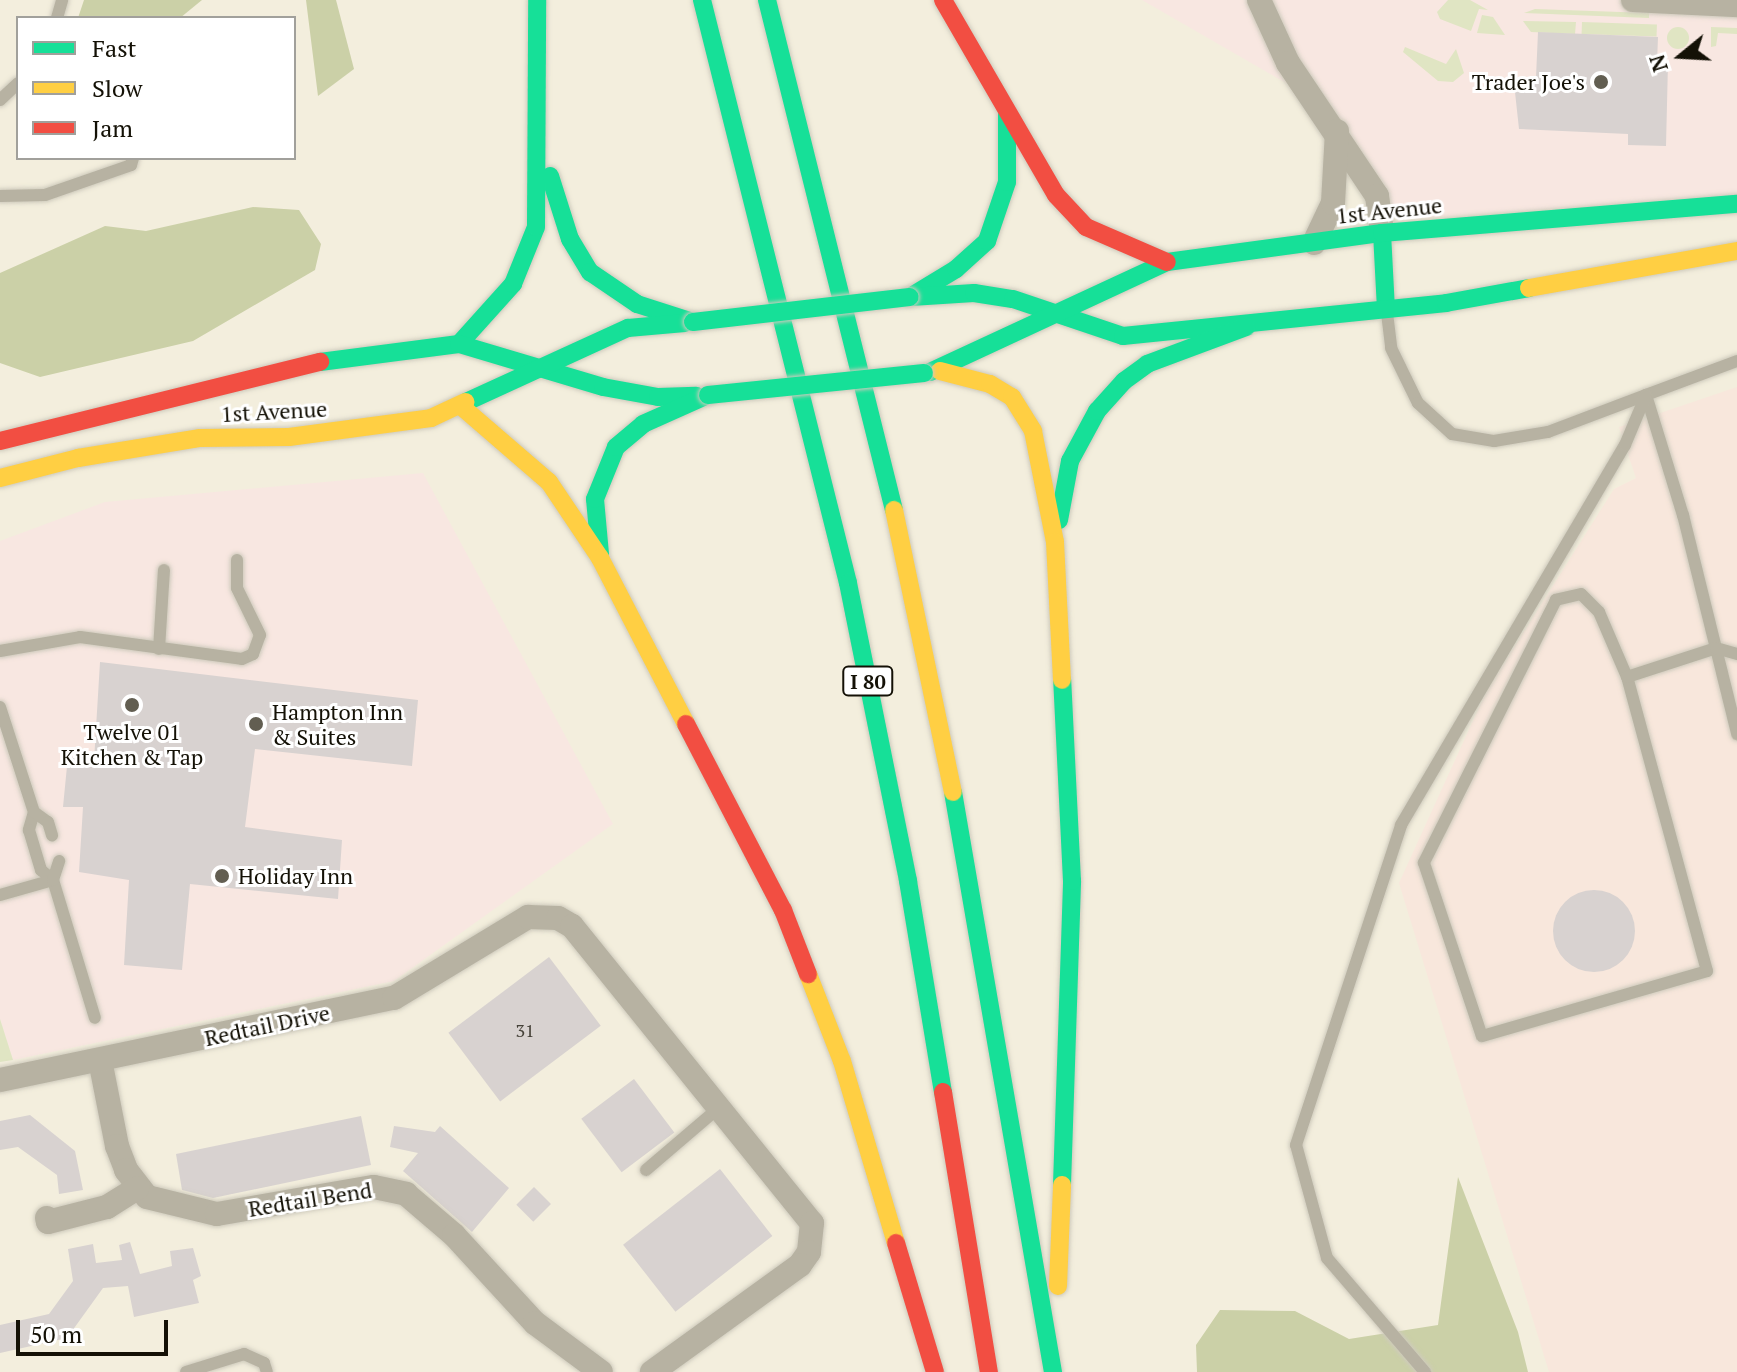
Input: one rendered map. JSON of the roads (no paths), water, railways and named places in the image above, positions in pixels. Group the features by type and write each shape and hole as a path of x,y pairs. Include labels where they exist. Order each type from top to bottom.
{"main road":[{"path":"459,344 513,284 528,254 536,227 537,0"},
{"name":"I 80","path":"702,0 848,583 908,881 989,1372"},
{"path":"767,0 909,570 969,870 1054,1372"},
{"path":"943,0 1056,195 1086,227 1167,262"},
{"path":"536,111 556,205 590,272 637,304 693,322"},
{"path":"910,297 956,269 987,241 1007,182 1007,113"},
{"name":"1st Avenue","path":"0,441 309,363 459,344 542,370 658,397 708,395 932,372 1060,316 1167,262 1382,233 1737,204"},
{"path":"1382,233 1386,309"},
{"name":"1st Avenue","path":"0,478 78,458 200,438 289,437 395,426 462,407 628,328 910,297 974,293 1013,299 1123,336 1246,327 1386,309 1737,251"},
{"path":"1055,542 1070,461 1097,411 1147,364 1246,327"},
{"path":"932,372 990,384 1012,397 1033,431 1055,542 1072,881 1054,1372"},
{"path":"600,558 595,499 616,447 643,424 708,395"},
{"path":"462,407 549,482 600,558 809,968 935,1372"}],"street":[{"path":"1259,0 1280,50 1337,131 1377,196 1382,233"},
{"path":"1633,0 1737,5"},
{"path":"1314,243 1333,203 1337,131"},
{"name":"Redtail Drive","path":"0,1080 394,998 514,923 542,915 572,926 721,1106"},
{"path":"47,1218 48,1222 107,1207 137,1188 117,1146 100,1060"},
{"path":"652,1372 800,1265 813,1239 806,1209 721,1106"},
{"name":"Redtail Bend","path":"137,1188 147,1197 217,1214 374,1187 406,1194 454,1235 535,1323 601,1372"}],"lane":[{"path":"0,100 16,85"},
{"path":"0,196 45,195 131,165 132,160"},
{"path":"1386,309 1391,348 1418,403 1452,434 1494,441 1548,432 1737,361"},
{"path":"1646,395 1737,734"},
{"path":"1425,1372 1327,1258 1296,1145 1401,825 1625,445 1646,395"},
{"path":"0,651 80,637 227,660 253,654 260,635 237,588 237,560"},
{"path":"159,649 164,570"},
{"path":"1581,594 1599,612 1627,677 1707,971 1482,1036 1424,863 1556,600 1581,594"},
{"path":"1627,677 1716,648 1737,654"},
{"path":"0,707 34,812 29,830 41,870 53,880 95,1018"},
{"path":"34,812 48,822 52,835"},
{"path":"53,880 59,861"},
{"path":"0,895 53,880"},
{"path":"646,1170 721,1106"},
{"path":"186,1372 244,1354 264,1363 267,1372"}],"place":[{"name":"Trader Joe's","path":"1601,82"},
{"name":"Twelve 01 Kitchen & Tap","path":"132,705"},
{"name":"Hampton Inn & Suites","path":"256,724"},
{"name":"Holiday Inn","path":"222,876"}]}
